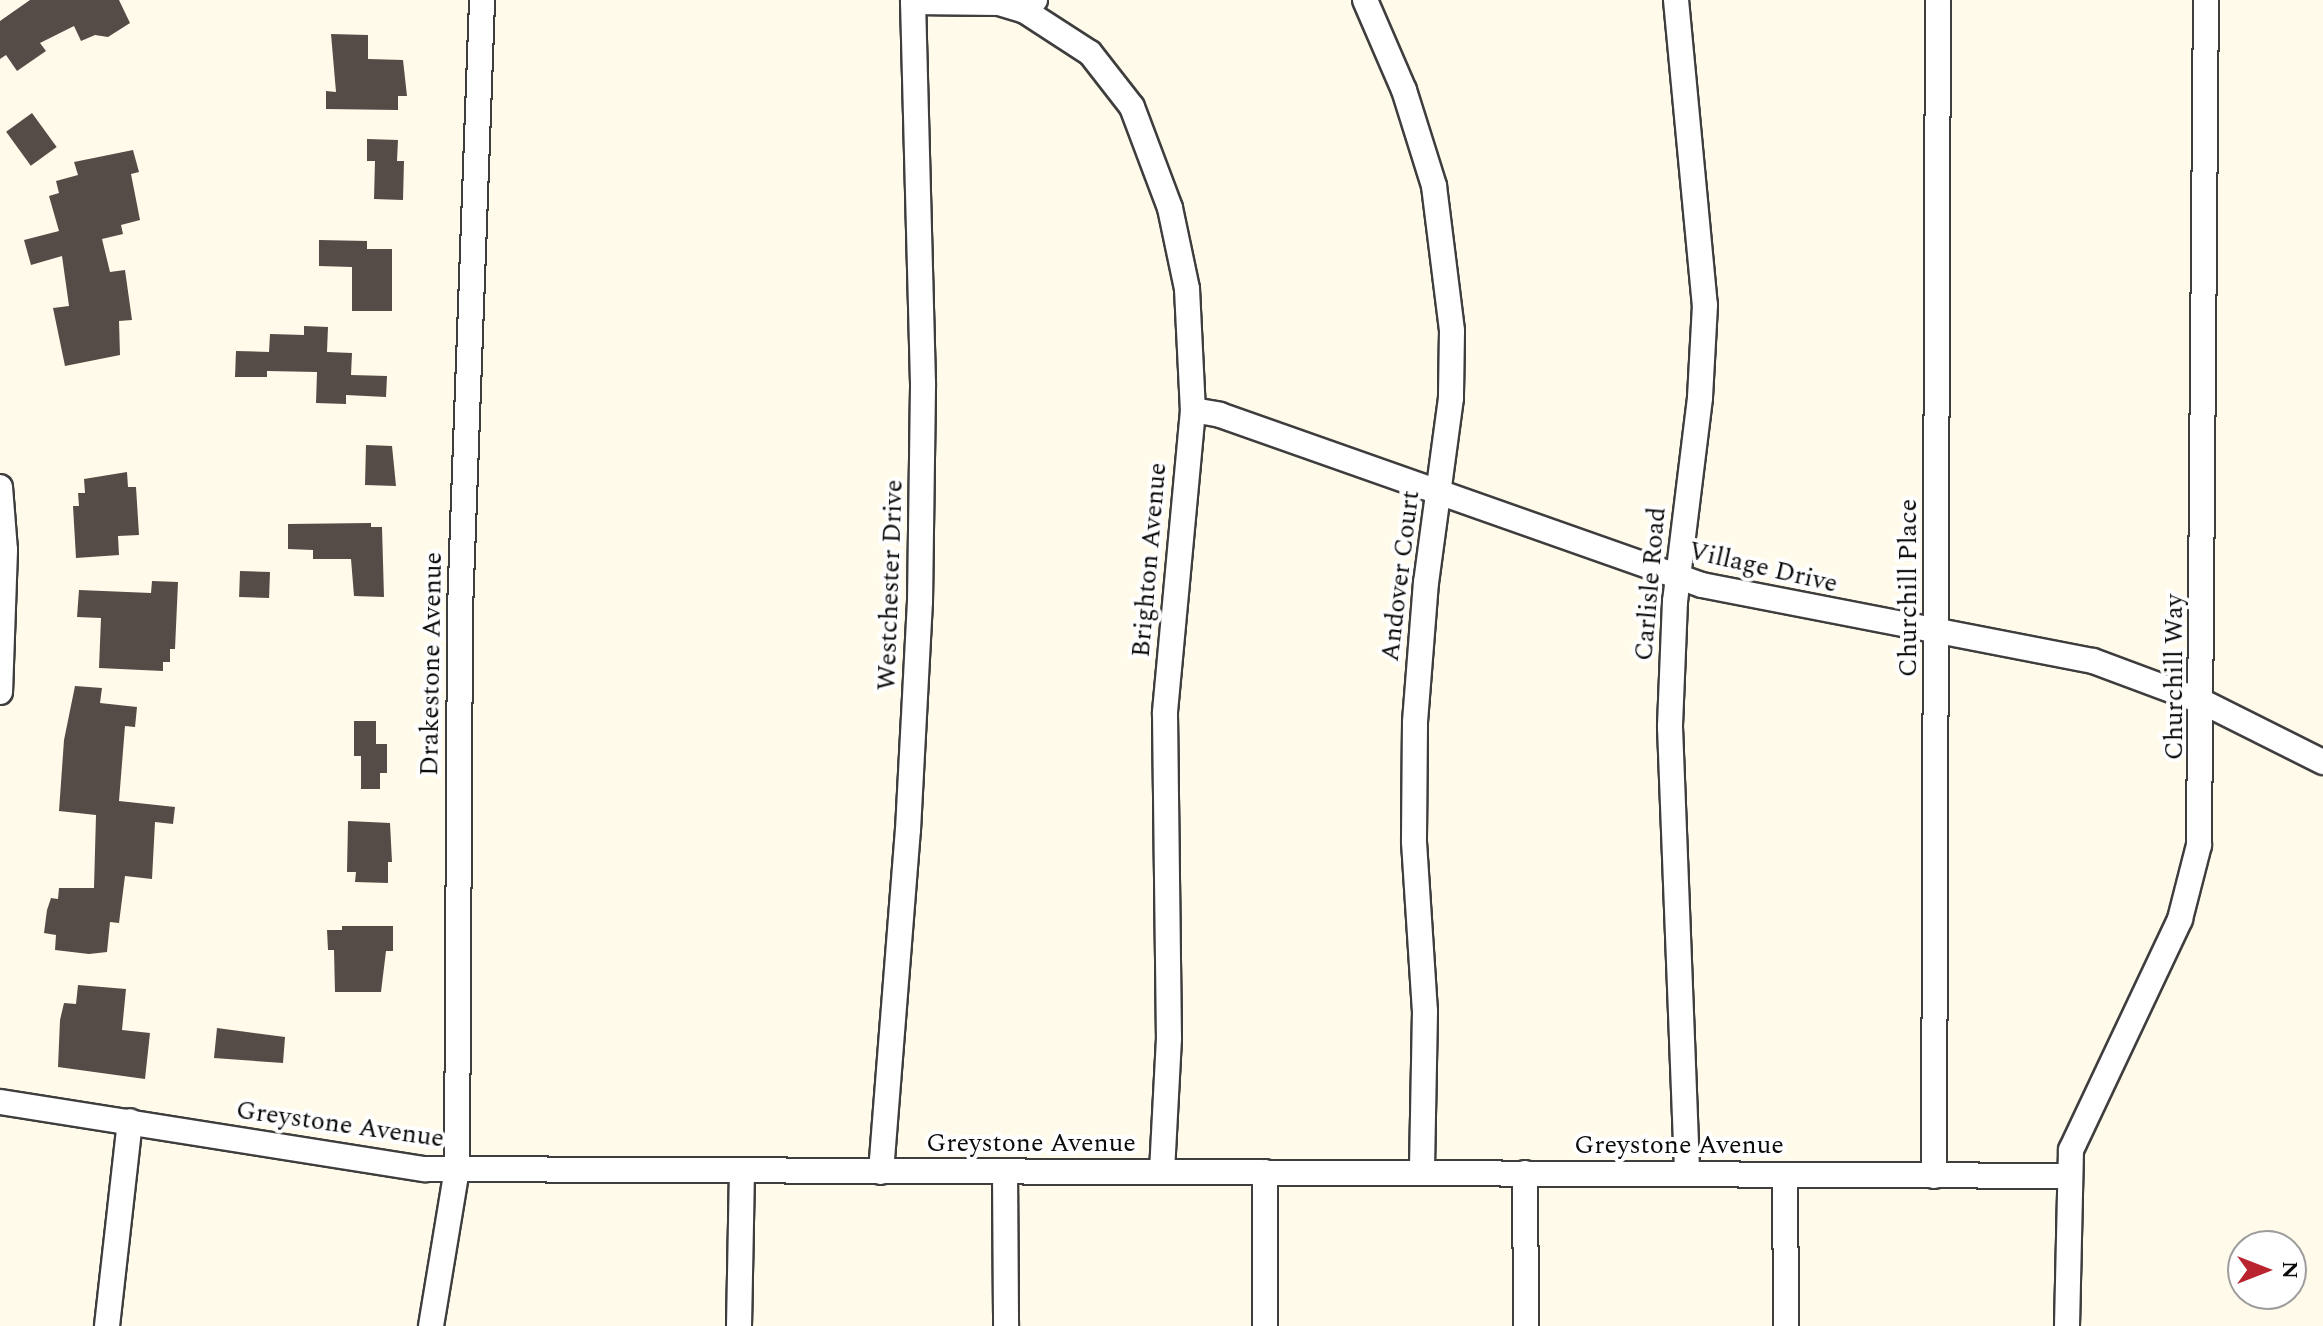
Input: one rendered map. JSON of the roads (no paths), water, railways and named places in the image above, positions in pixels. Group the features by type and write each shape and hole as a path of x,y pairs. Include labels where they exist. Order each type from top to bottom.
{"street":[{"name":"Drakestone Avenue","path":"431,1326 457,1169 461,550 482,0"},
{"name":"Andover Court","path":"1365,0 1421,140 1442,232 1452,331 1451,398 1419,647 1414,764 1425,1011 1422,1173"},
{"name":"Carlisle Road","path":"1676,0 1705,305 1700,398 1677,577 1671,816 1687,1174"},
{"name":"Churchill Place","path":"1934,1176 1938,0"},
{"name":"Churchill Way","path":"2067,1326 2067,1176 2079,1127 2150,987 2191,889 2203,797 2206,0"},
{"path":"913,1 1030,6"},
{"name":"Westchester Drive","path":"881,1172 908,830 920,602 923,383 913,1"},
{"name":"Brighton Avenue","path":"1030,6 1090,53 1121,90 1143,132 1170,208 1187,289 1193,410 1165,714 1169,1038 1162,1172"},
{"name":"Village Drive","path":"1193,410 1220,415 1677,577 1749,597 2093,661 2203,702 2323,762"},
{"path":"0,487 5,550 0,692"},
{"name":"Greystone Avenue","path":"0,1102 384,1164 457,1169 2067,1176"},
{"path":"107,1326 130,1121"},
{"path":"739,1326 742,1171"},
{"path":"1005,1172 1006,1326"},
{"path":"1265,1172 1265,1326"},
{"path":"1525,1173 1526,1326"},
{"path":"1785,1175 1786,1326"}]}
